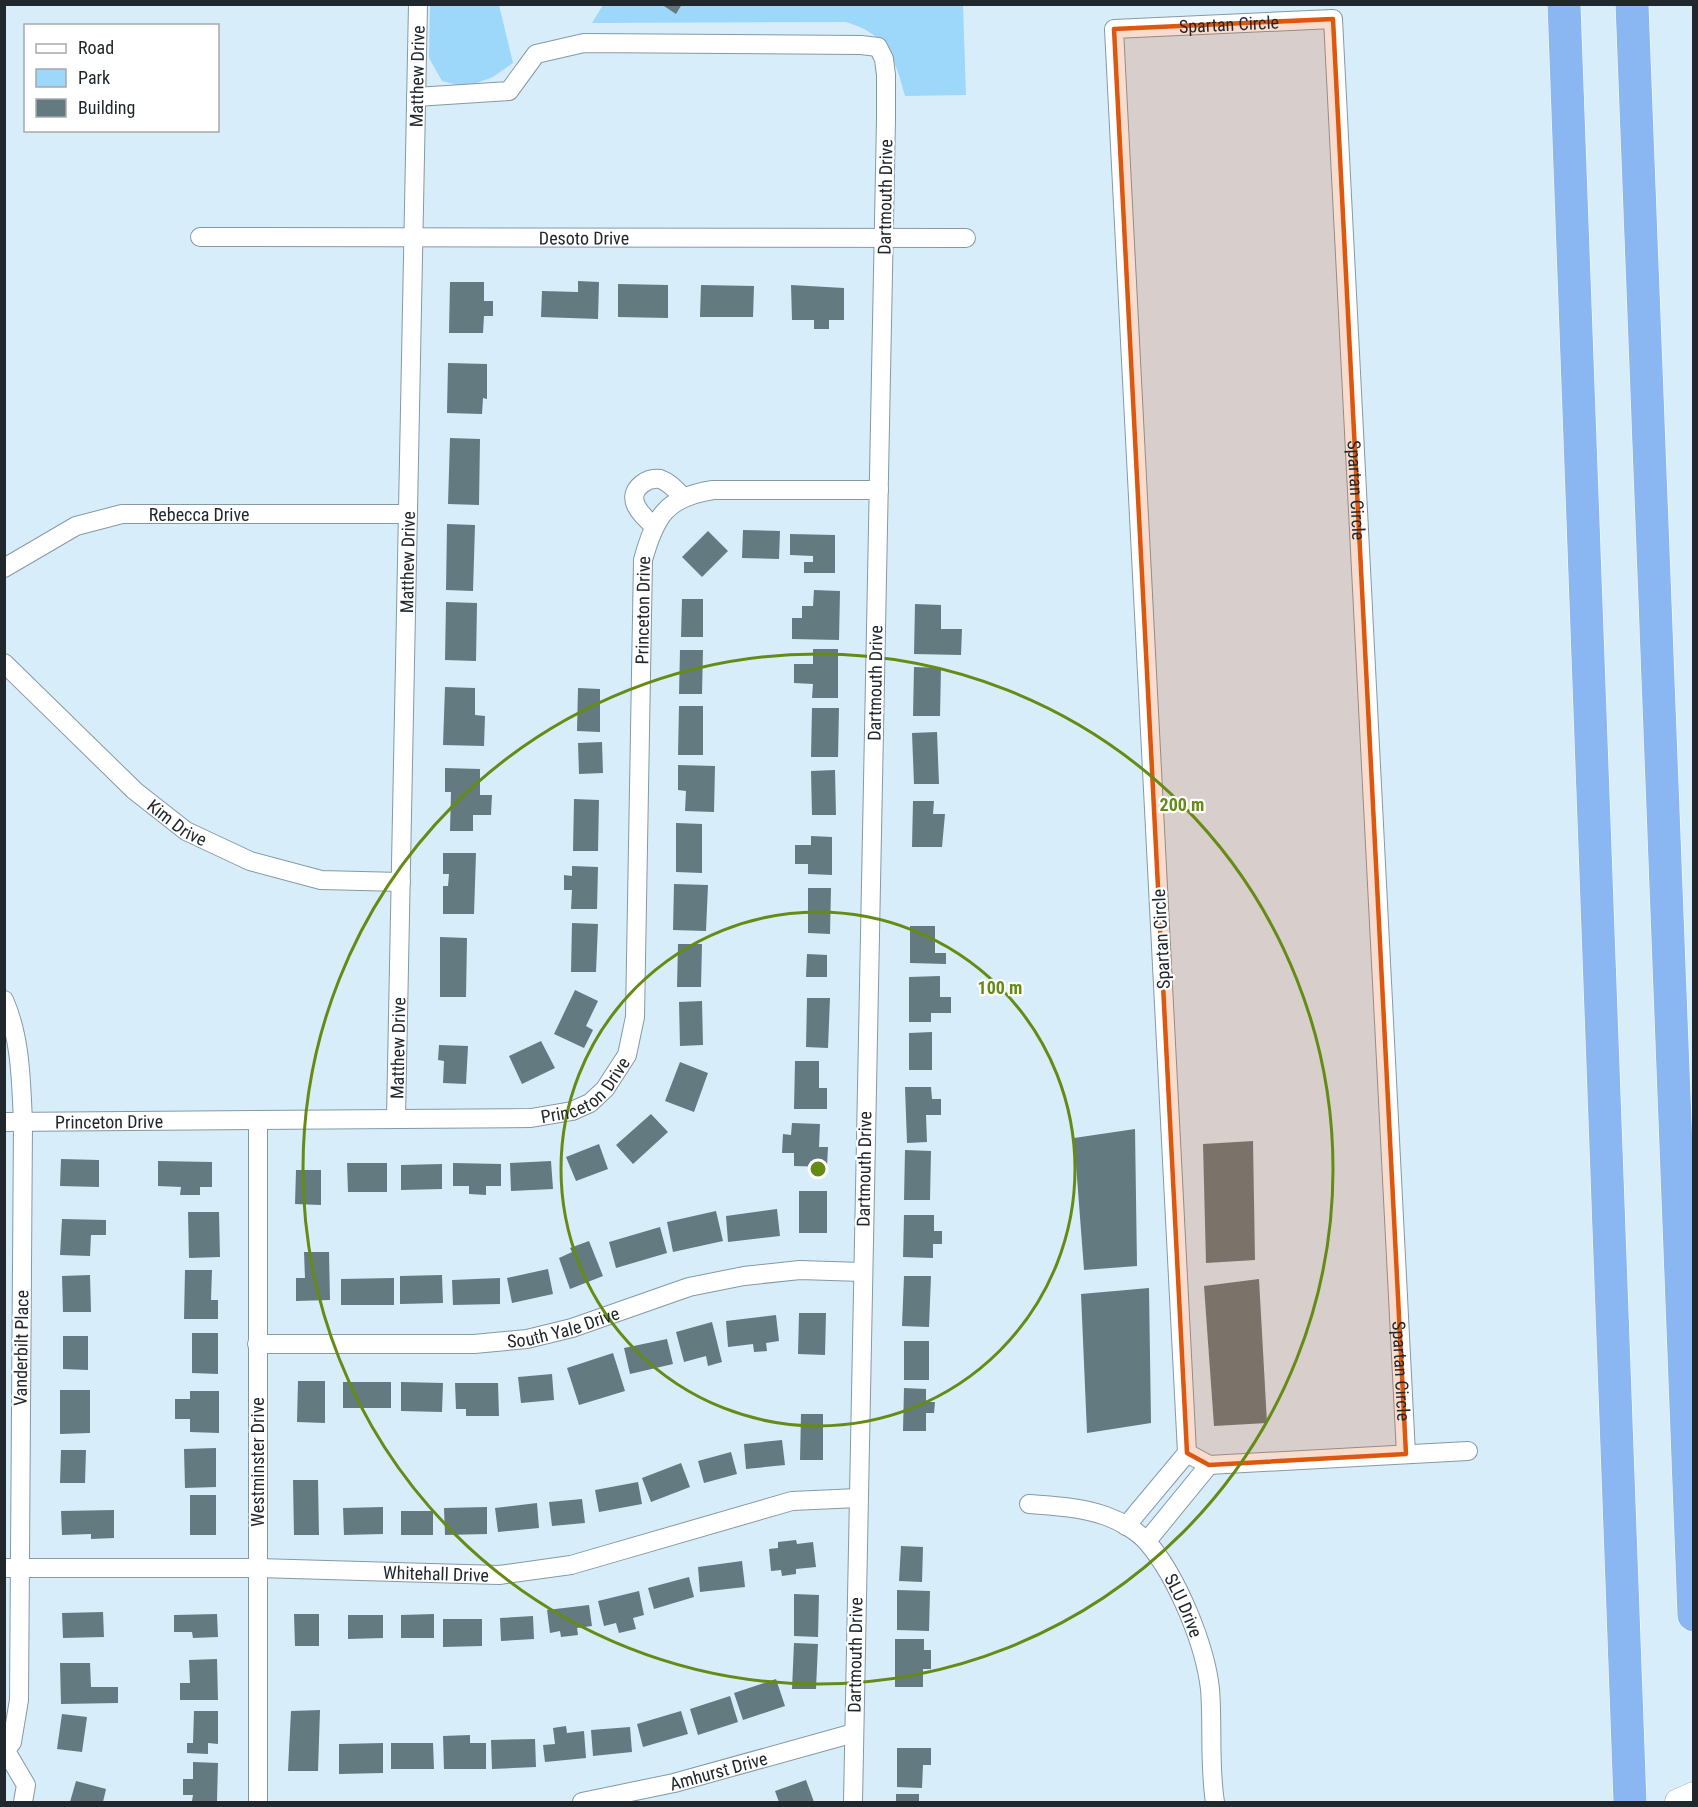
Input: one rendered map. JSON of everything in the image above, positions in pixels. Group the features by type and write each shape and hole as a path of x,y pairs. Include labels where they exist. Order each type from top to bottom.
{"highway":[{"path":"1564,4 1630,1803"},
{"path":"1632,4 1694,1615"}],"main road":[{"path":"1678,1803 1694,1795"}],"street":[{"name":"Matthew Drive","path":"396,1118 418,4"},
{"name":"Spartan Circle","path":"1187,1453 1114,29 1333,19 1406,1454"},
{"name":"Dartmouth Drive","path":"416,97 509,91 536,54 584,43 878,47 884,59 886,75 884,239 853,1803"},
{"name":"Desoto Drive","path":"200,237 966,238"},
{"path":"654,526 640,514 634,500 636,489 648,479 660,479 683,497"},
{"name":"Princeton Drive","path":"4,1122 531,1118 573,1111 590,1103 605,1089 627,1054 635,1017 643,560 654,526 665,511 683,497 713,490 879,490"},
{"name":"Rebecca Drive","path":"4,568 76,526 122,514 408,514"},
{"name":"Kim Drive","path":"4,663 135,791 186,831 250,861 321,880 400,882"},
{"name":"Vanderbilt Place","path":"4,1000 10,1014 20,1066 23,1122 13,1345 11,1568 19,1700 12,1742 5,1752 18,1768 26,1785 23,1803"},
{"name":"Westminster Drive","path":"258,1121 258,1803"},
{"name":"South Yale Drive","path":"257,1344 474,1344 527,1339 572,1328 689,1287 744,1276 800,1270 862,1272"},
{"path":"1126,1526 1187,1453 1209,1465 1468,1451"},
{"path":"1147,1541 1209,1465"},
{"name":"Whitehall Drive","path":"11,1568 258,1568 499,1575 571,1565 792,1501 858,1498"},
{"name":"SLU Drive","path":"1029,1504 1105,1515 1126,1526 1147,1541 1177,1587 1202,1653 1209,1686 1215,1803"},
{"name":"Amhurst Drive","path":"582,1803 674,1783 854,1733"}],"highlighted area":[{"path":"1333,19 1406,1454 1209,1465 1187,1453 1114,29"}],"green space":[{"path":"430,5 499,5 513,63 493,77 466,87 442,81 429,58"},
{"path":"603,5 963,5 966,95 905,96 893,59 887,49 871,33 846,22 592,23"}],"building":[{"path":"661,4 682,4 676,14"},
{"path":"578,281 599,282 598,319 541,317 542,291 578,292"},
{"path":"450,282 484,282 484,301 493,301 493,316 484,316 483,333 449,333"},
{"path":"618,284 668,285 668,318 618,317"},
{"path":"701,285 754,286 753,317 700,317"},
{"path":"791,285 844,288 844,320 829,320 829,329 814,329 814,320 792,320"},
{"path":"448,363 487,364 487,399 483,398 482,414 447,413"},
{"path":"450,438 480,439 479,505 448,504"},
{"path":"447,524 475,525 473,591 446,590"},
{"path":"743,530 780,531 779,559 742,558"},
{"path":"708,531 728,551 702,577 682,557"},
{"path":"790,534 835,535 835,573 804,573 804,562 813,562 813,556 790,555"},
{"path":"814,590 840,591 839,640 792,639 792,618 802,618 802,606 813,606"},
{"path":"682,599 703,599 703,637 681,637"},
{"path":"446,602 477,603 476,661 445,660"},
{"path":"915,604 941,605 941,629 962,629 961,655 914,654"},
{"path":"813,649 838,649 838,698 812,698 813,684 794,683 794,664 813,664"},
{"path":"680,650 703,650 702,694 679,694"},
{"path":"914,667 941,668 940,716 913,716"},
{"path":"445,687 475,688 475,715 485,716 484,746 443,745"},
{"path":"578,688 600,689 600,732 577,731"},
{"path":"679,706 703,706 703,755 678,755"},
{"path":"812,708 839,708 838,757 811,757"},
{"path":"937,732 939,784 914,784 912,733"},
{"path":"602,742 603,773 579,774 578,743"},
{"path":"678,765 715,766 714,812 685,811 686,791 678,790"},
{"path":"445,768 480,769 480,795 492,795 491,815 473,815 473,831 450,831 451,792 445,792"},
{"path":"835,770 836,815 812,815 811,771"},
{"path":"574,799 599,800 598,851 573,851"},
{"path":"913,801 934,801 933,814 945,814 942,847 912,847"},
{"path":"676,823 702,824 702,873 676,872"},
{"path":"811,836 832,837 832,875 808,874 808,864 795,864 795,845 811,845"},
{"path":"443,853 476,853 474,914 443,914 443,886 448,886 449,874 443,874"},
{"path":"572,866 598,867 597,909 571,909 572,890 564,890 564,875 572,876"},
{"path":"674,884 708,885 706,931 673,930"},
{"path":"808,888 831,888 830,934 808,933"},
{"path":"572,923 598,924 596,972 571,972"},
{"path":"910,926 935,926 935,953 946,953 946,964 910,963"},
{"path":"440,937 467,938 466,997 440,997"},
{"path":"678,944 702,944 701,987 677,987"},
{"path":"807,954 827,955 827,977 806,977"},
{"path":"940,976 940,997 951,997 951,1013 931,1013 931,1022 909,1022 909,977"},
{"path":"575,990 598,1001 586,1026 593,1030 584,1048 554,1034"},
{"path":"807,998 830,998 828,1048 806,1047"},
{"path":"702,1001 703,1045 680,1046 679,1002"},
{"path":"932,1032 932,1070 909,1070 909,1033"},
{"path":"541,1041 555,1068 522,1084 509,1056"},
{"path":"439,1045 468,1046 466,1084 443,1083 444,1061 438,1060"},
{"path":"795,1061 819,1061 819,1088 827,1088 827,1109 794,1109"},
{"path":"680,1062 708,1073 694,1112 665,1101"},
{"path":"905,1087 931,1087 932,1099 941,1099 941,1115 926,1115 927,1142 907,1143"},
{"path":"651,1114 668,1132 633,1164 616,1145"},
{"path":"792,1123 820,1124 819,1147 828,1147 827,1167 794,1166 794,1153 782,1153 783,1134 791,1135"},
{"path":"1135,1129 1137,1266 1084,1270 1074,1138"},
{"path":"1253,1141 1255,1260 1206,1263 1203,1144"},
{"path":"599,1144 608,1169 576,1181 566,1157"},
{"path":"905,1150 931,1151 930,1200 904,1200"},
{"path":"61,1159 99,1160 99,1187 60,1186"},
{"path":"158,1161 212,1162 212,1187 200,1187 200,1195 180,1195 181,1187 158,1186"},
{"path":"551,1161 553,1189 511,1191 510,1163"},
{"path":"347,1163 387,1163 387,1192 348,1192"},
{"path":"453,1163 501,1164 501,1186 486,1186 486,1195 469,1194 469,1186 453,1186"},
{"path":"442,1164 442,1189 401,1190 401,1165"},
{"path":"296,1170 321,1170 321,1205 295,1204"},
{"path":"799,1191 827,1191 827,1233 799,1233"},
{"path":"777,1209 780,1236 728,1242 726,1216"},
{"path":"716,1211 723,1241 673,1252 667,1222"},
{"path":"188,1212 219,1212 220,1257 189,1258"},
{"path":"904,1215 934,1215 934,1231 942,1231 942,1244 933,1244 933,1258 903,1257"},
{"path":"62,1219 106,1220 106,1235 91,1235 90,1256 60,1255"},
{"path":"660,1227 667,1253 616,1268 609,1242"},
{"path":"589,1241 603,1276 570,1289 559,1258 572,1252 570,1248"},
{"path":"304,1252 329,1252 330,1300 296,1301 296,1278 305,1278"},
{"path":"548,1269 553,1294 512,1303 507,1278"},
{"path":"185,1270 212,1270 211,1300 218,1300 218,1319 184,1319"},
{"path":"90,1275 91,1312 63,1312 62,1276"},
{"path":"442,1275 443,1303 400,1304 400,1276"},
{"path":"904,1276 931,1276 929,1327 902,1326"},
{"path":"394,1278 394,1305 341,1305 341,1279"},
{"path":"500,1278 500,1304 453,1305 452,1280"},
{"path":"1259,1279 1267,1423 1214,1426 1204,1286"},
{"path":"1149,1288 1151,1423 1087,1433 1081,1294"},
{"path":"799,1313 826,1313 825,1355 798,1354"},
{"path":"776,1315 779,1341 766,1343 767,1351 754,1352 753,1344 728,1347 726,1321"},
{"path":"712,1322 722,1362 708,1366 706,1356 684,1362 676,1332"},
{"path":"192,1333 218,1333 218,1374 192,1373"},
{"path":"63,1336 88,1336 88,1370 63,1369"},
{"path":"667,1339 673,1364 630,1374 624,1348"},
{"path":"904,1341 929,1341 929,1380 904,1380"},
{"path":"613,1353 625,1391 579,1405 567,1368"},
{"path":"552,1374 554,1400 521,1403 518,1377"},
{"path":"298,1381 325,1381 325,1423 297,1422"},
{"path":"343,1382 391,1382 391,1408 343,1408"},
{"path":"401,1382 443,1383 442,1412 401,1411"},
{"path":"455,1383 498,1383 499,1416 466,1416 466,1409 456,1409"},
{"path":"904,1388 926,1389 926,1402 935,1402 934,1413 926,1413 926,1431 903,1431"},
{"path":"60,1390 90,1390 90,1433 60,1434"},
{"path":"190,1391 219,1391 219,1433 190,1432 190,1419 175,1419 175,1399 190,1399"},
{"path":"801,1414 823,1414 823,1460 800,1460"},
{"path":"782,1440 785,1465 746,1469 744,1444"},
{"path":"216,1448 216,1487 185,1488 184,1449"},
{"path":"61,1450 86,1450 85,1483 60,1483"},
{"path":"731,1452 737,1474 704,1483 698,1461"},
{"path":"681,1463 690,1487 651,1502 642,1478"},
{"path":"293,1480 318,1480 319,1535 294,1535"},
{"path":"638,1482 642,1504 599,1512 595,1490"},
{"path":"190,1495 216,1495 216,1535 190,1535"},
{"path":"582,1499 585,1523 552,1526 549,1502"},
{"path":"537,1503 539,1528 498,1532 495,1508"},
{"path":"383,1507 383,1534 344,1535 343,1508"},
{"path":"487,1507 487,1534 445,1535 444,1508"},
{"path":"114,1510 114,1538 91,1539 91,1534 62,1535 61,1511"},
{"path":"401,1511 433,1511 433,1535 401,1535"},
{"path":"796,1540 797,1544 813,1542 816,1567 796,1569 796,1574 782,1576 781,1570 771,1571 769,1549 778,1548 778,1542"},
{"path":"901,1546 923,1547 922,1582 899,1581"},
{"path":"742,1561 745,1587 700,1592 698,1567"},
{"path":"689,1577 694,1597 654,1609 648,1588"},
{"path":"897,1590 930,1591 929,1631 897,1630"},
{"path":"639,1591 644,1615 633,1618 636,1629 619,1633 616,1623 604,1626 598,1601"},
{"path":"794,1594 819,1595 818,1637 794,1636"},
{"path":"589,1605 592,1626 577,1628 578,1635 561,1637 560,1631 550,1633 547,1610"},
{"path":"103,1612 104,1637 63,1638 62,1613"},
{"path":"217,1614 218,1637 193,1638 192,1632 174,1632 174,1615"},
{"path":"294,1614 319,1614 319,1646 295,1646"},
{"path":"434,1614 434,1638 401,1638 401,1615"},
{"path":"348,1615 383,1615 383,1638 348,1639"},
{"path":"533,1616 534,1639 501,1641 500,1618"},
{"path":"443,1619 482,1619 482,1646 443,1647"},
{"path":"895,1639 924,1639 924,1650 931,1650 931,1669 923,1669 923,1687 895,1687"},
{"path":"794,1643 818,1644 816,1689 792,1689"},
{"path":"217,1659 218,1700 180,1700 180,1683 190,1683 189,1660"},
{"path":"60,1663 90,1663 91,1687 118,1687 118,1703 61,1704"},
{"path":"776,1679 785,1706 743,1720 734,1693"},
{"path":"730,1696 738,1722 698,1735 690,1709"},
{"path":"320,1710 318,1771 288,1771 291,1711"},
{"path":"194,1711 218,1711 218,1744 208,1743 208,1754 187,1753 187,1743 193,1743"},
{"path":"681,1711 688,1734 643,1747 637,1724"},
{"path":"62,1714 87,1717 82,1752 57,1749"},
{"path":"566,1726 567,1733 584,1731 586,1758 545,1762 543,1745 555,1744 553,1728"},
{"path":"630,1727 632,1752 593,1756 591,1730"},
{"path":"470,1735 470,1743 486,1743 486,1769 444,1769 443,1736"},
{"path":"535,1739 536,1767 492,1769 491,1740"},
{"path":"383,1743 383,1773 339,1774 339,1744"},
{"path":"391,1743 433,1743 434,1769 391,1769"},
{"path":"897,1748 931,1748 931,1765 923,1765 922,1788 897,1787"},
{"path":"193,1762 218,1763 217,1801 192,1801 193,1795 183,1795 183,1779 193,1779"},
{"path":"806,1780 814,1802 779,1802 775,1791"},
{"path":"76,1781 106,1789 103,1802 70,1802"},
{"path":"896,1794 919,1794 919,1802 896,1802"}]}
